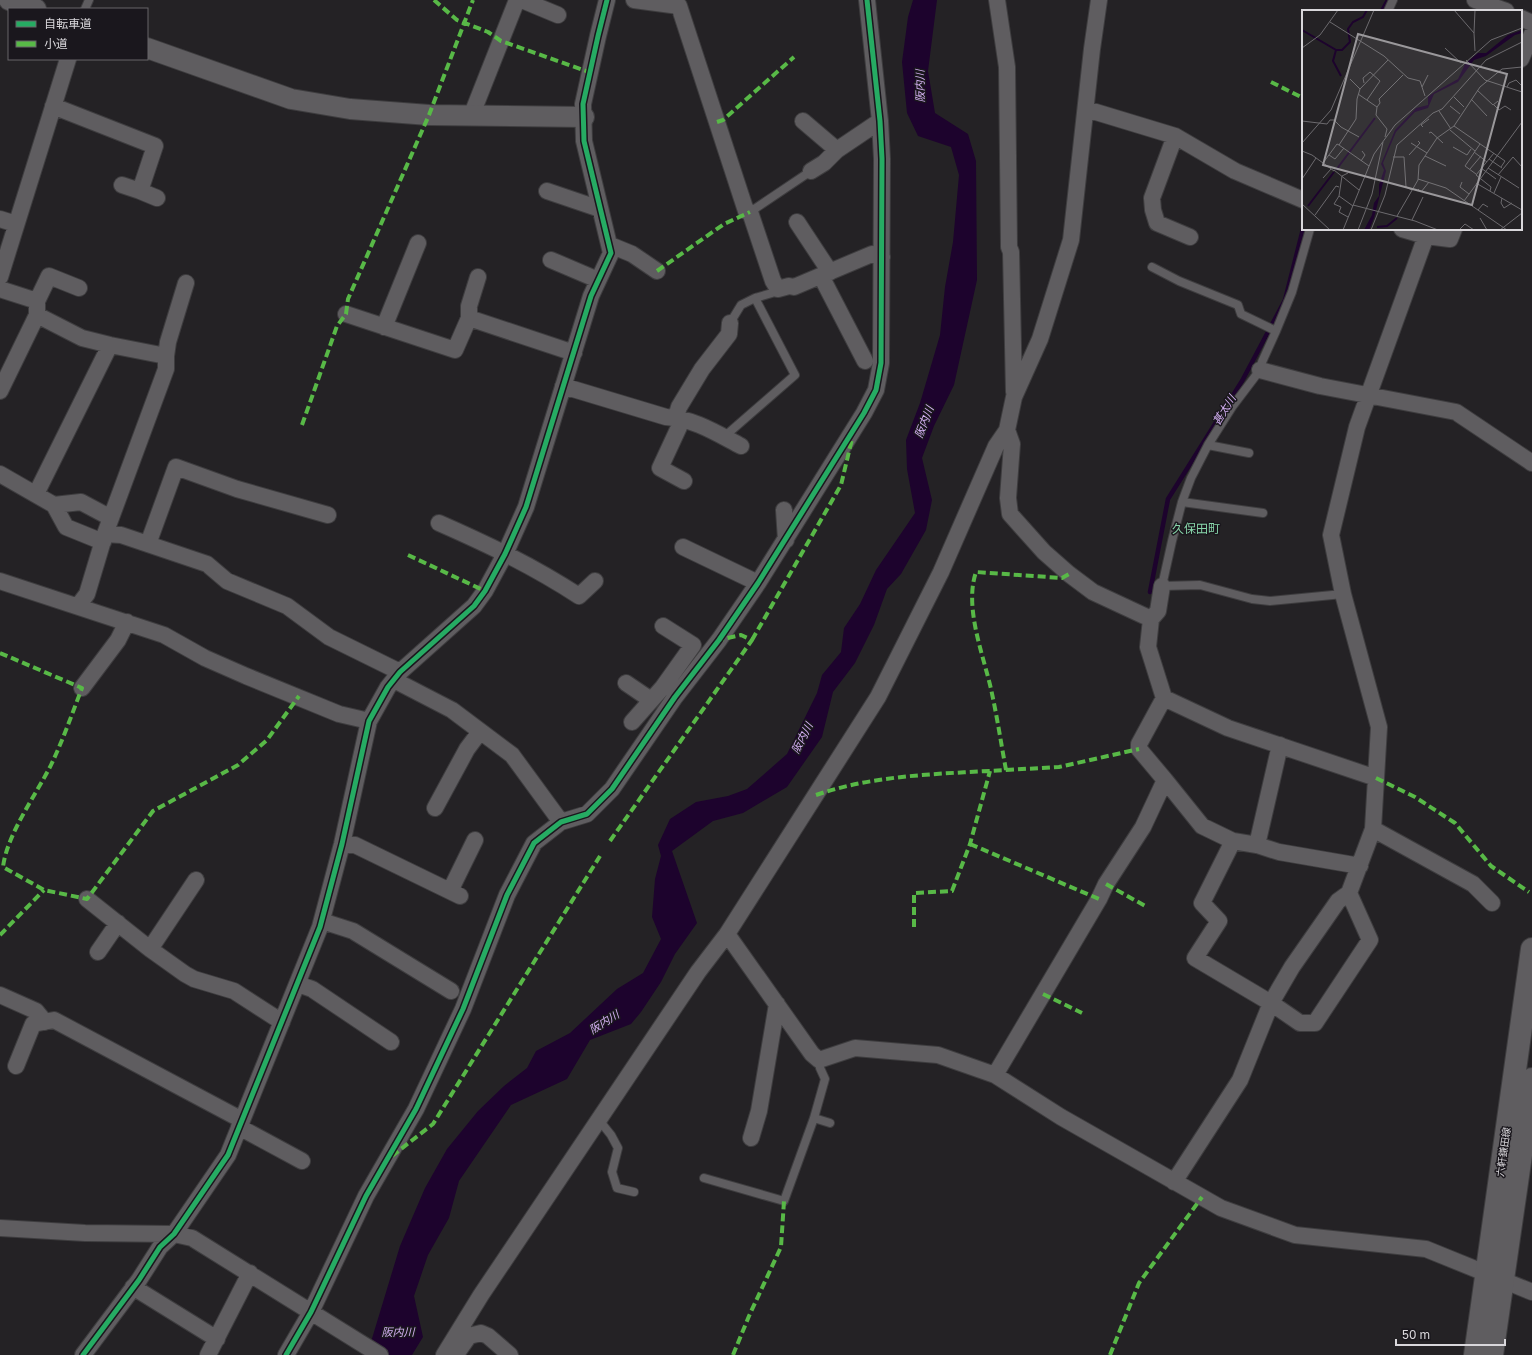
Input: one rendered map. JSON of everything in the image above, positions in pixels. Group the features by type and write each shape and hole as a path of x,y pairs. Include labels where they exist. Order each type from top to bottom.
{"main road":[{"name":"六軒鎌田線","path":"1492,1355 1494,1276 1532,950"},
{"name":"六軒鎌田線","path":"1475,1355 1494,1276 1532,1079"}],"street":[{"path":"9,0 33,8"},
{"path":"472,114 516,0"},
{"path":"522,0 558,15"},
{"path":"83,1355 133,1287 160,1247 174,1234 228,1155 298,984 322,921 342,844 369,721 397,676 474,606 485,591 505,554 526,507 591,296 611,253 584,141 583,104 589,72 607,0"},
{"path":"634,0 678,3 746,212 750,212 772,282 778,288 789,286 794,287 872,254 882,257"},
{"path":"632,722 651,700 669,692 719,640 758,584 786,540 864,413 876,390 881,363 882,257 880,121 867,0"},
{"path":"997,0 1007,67 1009,247 1011,252 1014,397"},
{"path":"444,1355 481,1295 698,972 727,934 878,697 941,572 996,446 1007,430 1014,397 1040,339 1070,240 1099,0"},
{"path":"1475,0 1503,10"},
{"path":"1522,18 1532,23"},
{"path":"1522,57 1532,34"},
{"path":"148,48 291,99 350,109 429,115 472,114 584,117"},
{"path":"0,277 68,60"},
{"path":"53,106 155,146 140,191"},
{"path":"1086,109 1175,136 1235,171 1302,200"},
{"path":"803,121 837,150"},
{"path":"811,171 824,163 837,150 880,121"},
{"path":"1175,136 1152,198 1153,210 1157,223 1190,237"},
{"path":"122,184 157,198"},
{"path":"547,191 600,209"},
{"path":"0,219 16,224"},
{"path":"797,222 826,274 865,362"},
{"path":"1405,230 1426,236 1450,239 1454,230"},
{"path":"1174,1182 1240,1080 1271,1003 1292,967 1338,901 1349,893 1373,829 1379,727 1343,594 1331,535 1357,427 1370,395 1426,236"},
{"path":"384,327 418,243"},
{"path":"610,245 626,251 657,271"},
{"path":"551,260 598,280"},
{"path":"1,385 37,308 49,276 79,288"},
{"path":"346,314 455,350 469,318 469,306 478,277"},
{"path":"78,606 86,594 111,518 166,369 168,342 186,283"},
{"path":"0,289 37,308 82,338 166,356"},
{"path":"469,318 574,353"},
{"path":"684,481 660,468 679,427 676,417 679,407 702,369 728,334 730,323"},
{"path":"1013,331 1025,339 1040,339"},
{"path":"36,494 110,345"},
{"path":"1260,370 1266,370 1320,386 1456,412 1532,463"},
{"path":"563,386 666,417 676,417 725,436 741,446"},
{"path":"1007,430 1012,444 1008,498 1010,514 1044,552 1069,574 1093,592 1151,619"},
{"path":"148,544 176,467 237,490 328,515"},
{"path":"0,474 54,504 81,502 111,518"},
{"path":"54,504 66,527 104,538 120,535 207,564 227,581 287,606 329,637 452,710 479,733 512,755 561,822"},
{"path":"784,510 786,540"},
{"path":"439,523 498,549 542,572 579,596 595,581"},
{"path":"683,547 758,584"},
{"path":"0,581 164,635 205,658 246,676 339,714 369,721"},
{"path":"1162,586 1158,611 1151,619 1148,647 1164,698 1140,744 1139,749 1202,826 1233,841 1257,845 1278,852 1360,866"},
{"path":"82,688 118,640 127,622"},
{"path":"286,1355 314,1315 366,1196 416,1109 449,1041 518,872 534,843 561,822 587,814 612,789 669,692 693,645 663,626"},
{"path":"626,683 651,700"},
{"path":"1164,698 1228,728 1376,778"},
{"path":"435,808 467,749 479,733"},
{"path":"1257,845 1280,745"},
{"path":"995,1075 1099,899 1106,884 1143,827 1165,780"},
{"path":"1373,829 1473,884 1492,903"},
{"path":"342,844 355,845 455,893 475,840"},
{"path":"1233,841 1202,903 1219,921 1195,958 1271,1003 1300,1023 1315,1023 1370,940 1349,893"},
{"path":"150,949 196,880"},
{"path":"87,899 150,949 185,974 194,979 234,991 282,1022"},
{"path":"322,921 352,931 450,991"},
{"path":"98,952 118,923"},
{"path":"727,934 812,1054 819,1060 855,1048 938,1055 995,1075 1061,1117 1221,1208 1295,1235 1426,1249 1532,1292"},
{"path":"298,984 312,989 390,1042"},
{"path":"0,995 36,1011 45,1022"},
{"path":"751,1138 760,1112 777,1004"},
{"path":"16,1066 33,1024 54,1020 241,1123 302,1161"},
{"path":"0,1228 85,1233 174,1234 192,1238 302,1305 314,1315 380,1355"},
{"path":"208,1355 250,1273"},
{"path":"133,1287 217,1339"},
{"path":"455,1355 469,1336 481,1333 488,1336 510,1355"}],"lane":[{"path":"1388,10 1393,0"},
{"path":"750,212 811,171"},
{"path":"1310,230 1292,292 1260,370 1232,407 1208,445 1191,478 1182,502 1162,586 1200,585 1252,599 1270,601 1343,594"},
{"path":"1152,267 1179,281 1238,305 1241,314 1275,331"},
{"path":"730,323 741,305 755,298 772,293 778,288"},
{"path":"725,436 795,375 755,298"},
{"path":"1208,445 1249,453"},
{"path":"1182,502 1263,513"},
{"path":"704,1178 784,1202 814,1118 825,1080 820,1068 819,1060"},
{"path":"814,1118 830,1123"},
{"path":"599,1120 611,1135 618,1148 612,1172 617,1188 634,1192"}],"water":[{"name":"阪内川","path":"913,0 937,0 928,71 935,113 968,134 976,161 977,280 954,385 934,426 922,458 932,500 926,530 901,574 887,589 874,625 855,663 833,692 822,737 787,787 743,813 713,821 672,851 697,923 675,954 661,982 641,1012 631,1024 590,1040 567,1079 511,1105 459,1181 449,1218 428,1255 414,1296 423,1337 412,1355 367,1355 400,1246 425,1188 447,1149 478,1111 504,1086 527,1068 536,1051 570,1033 617,989 643,973 661,939 652,917 655,879 661,856 658,845 670,819 696,802 728,796 747,789 787,754 817,693 822,675 841,652 844,628 860,604 876,570 915,513 907,469 906,440 920,403 940,335 945,287 953,242 959,175 951,147 918,136 907,113 902,62 908,17"}],"waterway":[{"name":"甚太川","path":"1383,10 1388,0"},
{"name":"甚太川","path":"1150,592 1168,499 1242,381 1285,300 1303,230"}],"marked path":[{"path":"434,0 457,20 488,32 501,41 589,72"},
{"path":"302,425 337,326 346,314 348,299 429,115 473,0"},
{"path":"717,122 723,120 794,57"},
{"path":"1271,82 1302,98"},
{"path":"657,271 724,224 750,212"},
{"path":"752,640 841,485 852,439"},
{"path":"408,555 485,591"},
{"path":"816,795 839,788 886,779 934,774 1006,770 988,675 973,615 972,600 976,572 1062,578 1069,574"},
{"path":"610,841 752,640 741,635 719,640"},
{"path":"0,653 82,688 51,765 10,841 3,867 44,890 87,899 153,811 238,765 267,740 299,696"},
{"path":"1006,770 1059,767 1139,749"},
{"path":"914,927 914,893 952,891 970,844 990,771"},
{"path":"1376,778 1415,797 1455,823 1491,866 1529,892"},
{"path":"970,844 1099,899"},
{"path":"392,1156 433,1124 600,856"},
{"path":"1106,884 1147,907"},
{"path":"0,935 44,890"},
{"path":"1043,994 1082,1013"},
{"path":"1110,1355 1139,1283 1202,1197"},
{"path":"733,1355 749,1316 781,1247 784,1201"}],"cycle path":[{"path":"83,1355 139,1280 160,1247 174,1234 228,1155 320,927 342,844 369,721 388,687 400,672 474,606 485,591 505,554 526,507 591,296 611,253 584,141 583,104 607,0"},
{"path":"286,1355 311,1312 366,1196 416,1109 463,1009 507,895 534,843 561,822 587,814 612,789 675,697 719,640 758,583 864,413 876,390 881,363 882,159 880,121 867,0"}],"district":[{"name":"久保田町","path":"1196,529"}]}
